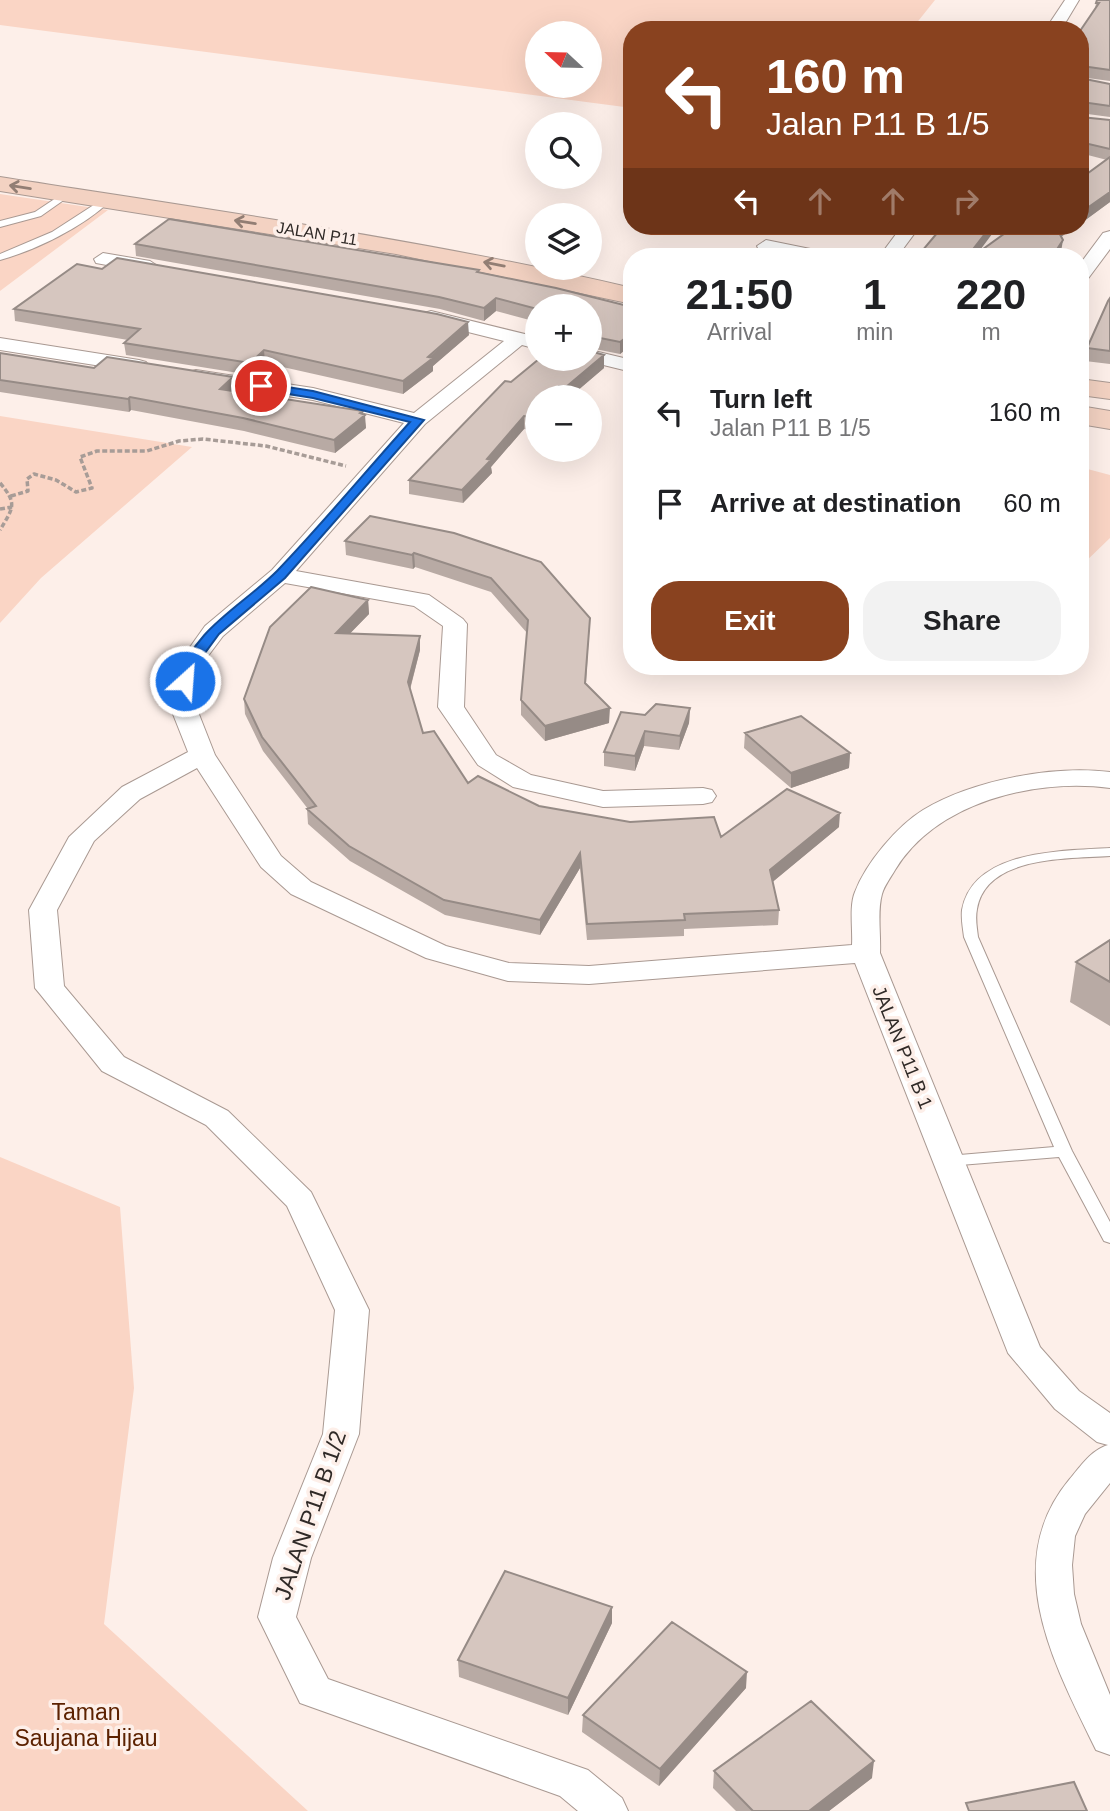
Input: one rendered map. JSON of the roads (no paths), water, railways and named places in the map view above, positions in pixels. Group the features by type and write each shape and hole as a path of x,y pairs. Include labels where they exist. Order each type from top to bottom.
{"main road":[{"name":"JALAN P11","path":"0,164 483,239"},
{"name":"JALAN P11","path":"0,184 367,240 519,269 623,294"},
{"path":"1089,388 1110,391"},
{"path":"1089,416 1110,420"}],"street":[{"path":"1059,21 1072,0"},
{"path":"1089,264 1110,237"},
{"path":"766,246 776,248"},
{"path":"103,259 170,271"},
{"path":"412,314 525,340"},
{"path":"525,343 418,420 280,575 214,631 190,664 180,699 202,755 271,861 301,888 436,952 508,972 589,975 866,953"},
{"path":"0,344 313,394 418,420"},
{"path":"602,359 623,364"},
{"path":"280,575 421,600 455,624 451,707 487,760 522,781 603,799 703,796"},
{"name":"JALAN P11 B 1/2","path":"202,755 131,793 83,837 43,910 50,988 113,1064 217,1118 300,1200 352,1310 341,1434 292,1558 277,1617 314,1691 574,1783 607,1811"},
{"name":"JALAN P11 B 1","path":"1110,780 1080,776 1038,781 981,794 932,816 895,848 868,893 866,953 1025,1353 1067,1400 1110,1432"},
{"path":"1110,1458 1068,1510 1051,1556 1056,1610 1110,1738"}],"lane":[{"path":"0,224 38,214 65,195"},
{"path":"0,257 14,253 82,218 106,201"},
{"path":"1110,852 1033,858 1004,868 983,880 970,906 971,937 1064,1151 1110,1237"},
{"path":"948,1161 1064,1151"}],"park label":[{"name":"Taman Saujana Hijau","path":"86,1725"}]}
